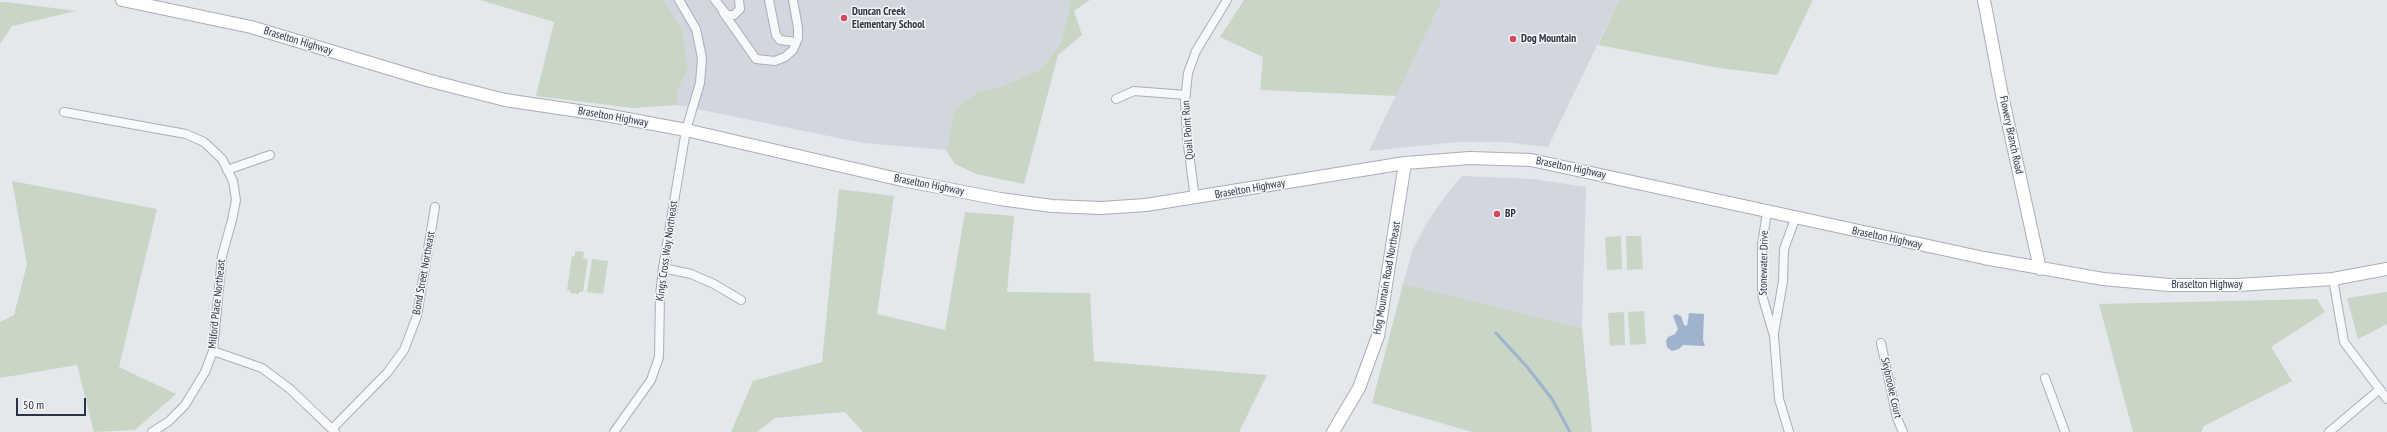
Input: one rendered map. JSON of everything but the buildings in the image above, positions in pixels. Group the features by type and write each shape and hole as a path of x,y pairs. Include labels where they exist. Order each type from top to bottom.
{"main road":[{"name":"Braselton Highway","path":"122,0 154,4 251,27 427,80 505,100 606,115 686,130 854,169 1000,199 1052,206 1101,208 1146,205 1195,199 1405,163 1470,158 1531,160 1766,212 2040,269 2103,279 2169,285 2238,285 2333,279 2387,269"},
{"name":"Flowery Branch Road","path":"1984,0 2002,96 2040,269"},
{"name":"Hog Mountain Road Northeast","path":"1333,432 1359,388 1378,336 1405,163"}],"street":[{"name":"Kings Cross Way Northeast","path":"614,432 651,380 659,357 660,295 686,130 700,83 702,58 696,29 679,0"},
{"path":"715,0 756,59 775,61 786,57 793,50 796,42 798,28 792,0"},
{"path":"723,12 727,15 734,15 740,9 739,0"},
{"path":"768,0 776,35 780,40 796,42"},
{"name":"Quail Point Run","path":"1195,199 1187,137 1186,95 1188,72 1196,51 1227,0"},
{"path":"1116,100 1134,91 1186,95"},
{"name":"Milford Place Northeast","path":"64,112 186,134 204,142 222,159 233,181 236,200 220,269 218,317 213,351 205,372 185,405 168,422 152,432"},
{"path":"227,170 270,155"},
{"name":"Bond Street Northeast","path":"334,431 387,372 404,350 418,316 435,207"},
{"name":"Stonewater Drive","path":"1766,212 1762,245 1762,295 1774,336 1779,399 1789,432"},
{"name":"Stonewater Drive","path":"1774,336 1783,281 1784,249 1795,218"},
{"path":"664,268 691,274 714,284 741,300"},
{"path":"2333,279 2344,342 2387,399"},
{"name":"Skybrooke Court","path":"1881,343 1897,418 1903,432"},
{"path":"213,351 262,368 290,389 334,431"},
{"path":"2045,378 2065,432"},
{"path":"2329,432 2380,390"}],"shaded area":[{"path":"664,0 1071,0 1061,43 1041,69 1003,86 977,92 955,109 946,150 863,143 677,105 677,93 688,68 683,31"},
{"path":"1442,0 1619,0 1548,147 1503,142 1458,142 1369,151"},
{"path":"1462,176 1533,179 1586,187 1582,328 1403,284 1413,249 1426,224 1446,195"}],"green space":[{"path":"480,0 664,0 683,31 688,68 677,93 677,105 633,108 536,96 554,22"},
{"path":"1071,0 1090,0 1074,11 1082,35 1058,55 1024,184 976,174 955,164 946,150 955,109 977,92 1003,86 1041,69 1061,43"},
{"path":"1244,0 1442,0 1396,96 1260,90 1263,57 1220,37"},
{"path":"1619,0 1812,0 1812,2 1777,75 1719,68 1598,45"},
{"path":"0,2 76,11 12,26 0,44"},
{"path":"12,181 157,209 119,367 176,394 135,430 94,432 77,365 0,378 0,322 14,315 27,264"},
{"path":"839,189 894,196 877,314 945,330 965,212 1014,216 1007,292 1090,293 1094,361 1267,375 1239,432 863,432 845,412 775,418 757,432 731,432 753,381 822,362"},
{"path":"1621,236 1622,269 1607,270 1605,237"},
{"path":"1626,236 1641,236 1643,269 1627,270"},
{"path":"575,251 584,252 583,258 588,259 583,292 579,292 579,294 570,293 570,290 567,290 572,256 575,256"},
{"path":"592,259 608,261 603,294 587,292"},
{"path":"1403,284 1582,328 1592,432 1472,432 1372,403"},
{"path":"2387,292 2387,324 2358,339 2347,298"},
{"path":"2317,299 2325,312 2271,347 2292,381 2204,426 2201,432 2133,432 2099,304"},
{"path":"1644,311 1646,344 1630,345 1628,312"},
{"path":"1624,312 1625,345 1610,346 1608,313"}],"water":[{"path":"1689,313 1704,314 1703,340 1705,346 1683,345 1679,349 1672,351 1667,347 1666,341 1668,337 1675,334 1678,329 1673,316 1676,314 1681,316 1684,325 1687,326"}],"waterway":[{"path":"1496,333 1528,368 1552,399 1570,432"}],"place":[{"name":"Duncan Creek Elementary School","path":"844,18"},
{"name":"Dog Mountain","path":"1513,39"},
{"name":"BP","path":"1497,214"}]}
